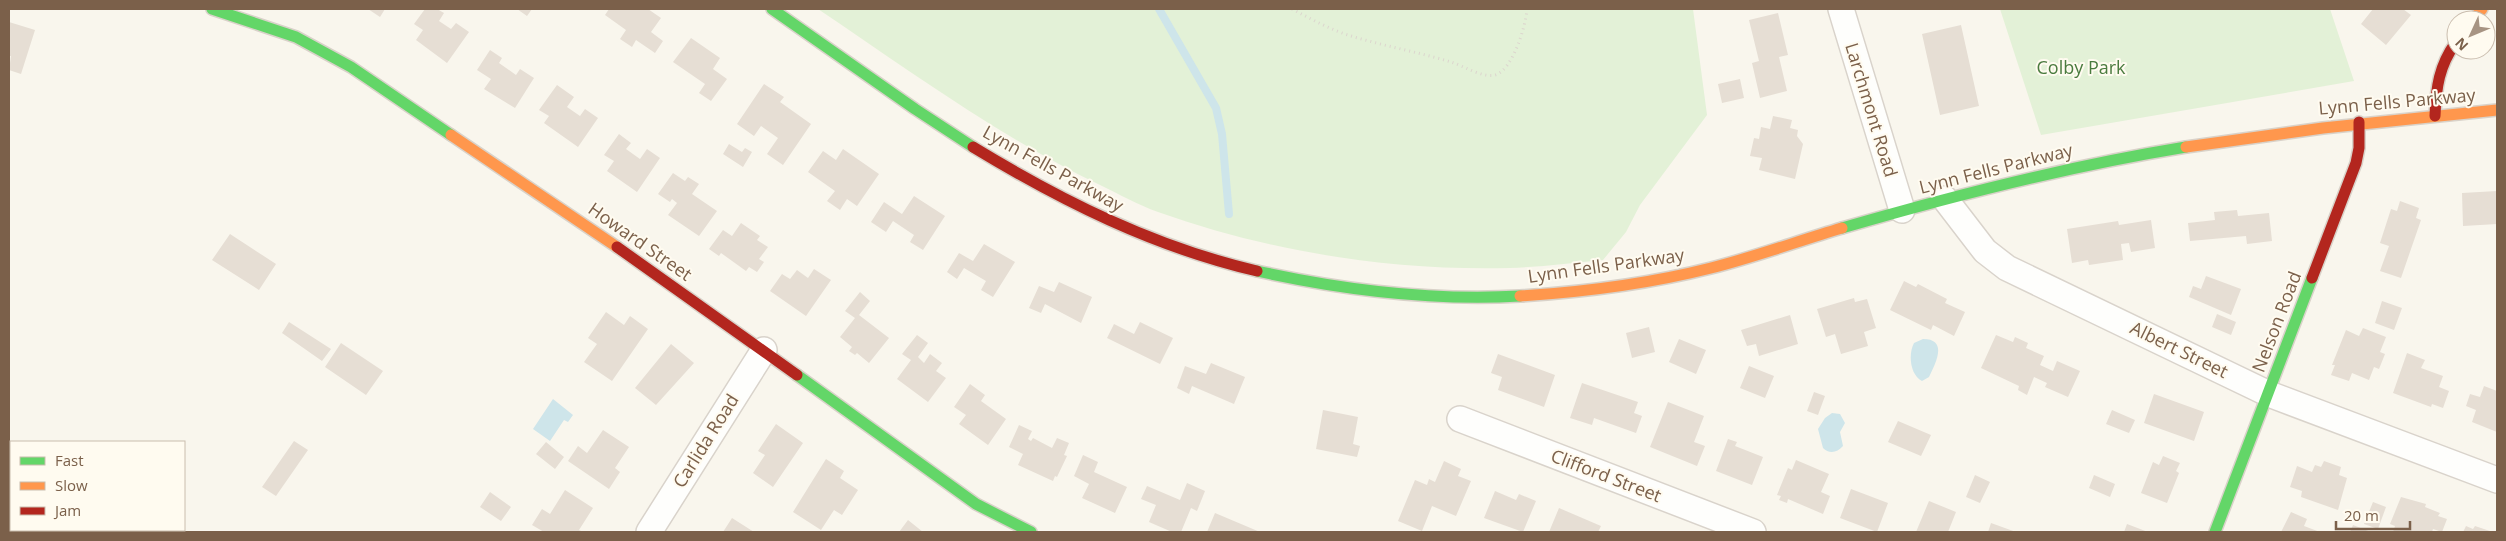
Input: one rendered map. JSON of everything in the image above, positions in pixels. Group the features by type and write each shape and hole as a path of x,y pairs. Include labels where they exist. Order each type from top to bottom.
{"main road":[{"name":"Howard Street","path":"212,9 296,37 351,68 650,269 968,498 1032,532"},
{"name":"Lynn Fells Parkway","path":"772,9 920,112 1071,203 1137,233 1245,269 1321,285 1393,293 1473,297 1602,289 1702,270 1902,210 2118,158 2256,135 2359,122 2497,110"},
{"path":"2435,116 2438,71 2446,55"},
{"name":"Nelson Road","path":"2215,532 2356,163 2359,148 2359,122"}],"street":[{"name":"Larchmont Road","path":"1841,9 1902,210"},
{"name":"Albert Street","path":"1945,199 1985,251 2001,264 2269,394 2497,480"},
{"name":"Carlida Road","path":"649,532 764,350"},
{"name":"Clifford Street","path":"1460,420 1753,532"}],"path":[{"path":"1292,9 1349,36 1432,56 1483,74 1496,75 1505,68 1519,43 1526,22 1527,9"}],"green space":[{"path":"818,9 1693,9 1707,115 1640,205 1626,232 1603,260 1510,268 1420,266 1376,262 1287,248 1244,238 1201,226 1143,206 1063,166 991,125"},
{"name":"Colby Park","path":"2000,9 2330,9 2354,81 2041,135"},
{"path":"10,496 10,531 68,532 9,532"}],"water":[{"path":"1923,339 1936,343 1938,353 1929,377 1922,381 1915,374 1911,364 1911,353 1914,343"},
{"path":"553,399 573,415 568,422 564,420 550,441 533,429"},
{"path":"1832,413 1840,414 1845,423 1840,432 1843,446 1833,452 1823,448 1818,429 1825,418"}],"building":[{"path":"368,9 385,9 380,17"},
{"path":"425,9 437,9 444,13 439,21 451,29 456,23 469,32 447,63 416,40 423,30 414,24"},
{"path":"517,9 532,9 527,16"},
{"path":"609,9 648,9 661,18 651,32 663,41 655,53 636,40 632,47 620,39 626,30 605,15"},
{"path":"2373,9 2403,9 2411,15 2386,45 2361,24"},
{"path":"1778,13 1788,55 1779,57 1787,91 1760,98 1752,63 1759,61 1749,20"},
{"path":"9,22 35,30 21,74 9,70 11,56 9,56"},
{"path":"1961,25 1979,106 1940,115 1922,34"},
{"path":"691,38 720,58 713,69 727,79 711,101 699,93 705,84 673,62"},
{"path":"490,50 502,58 499,63 516,75 520,69 534,78 515,108 484,89 491,79 477,70"},
{"path":"1740,79 1744,98 1722,103 1718,84"},
{"path":"764,84 784,97 780,102 811,124 783,165 767,154 778,138 761,126 754,136 737,124"},
{"path":"557,85 574,97 567,107 580,116 585,109 598,118 578,147 544,123 549,116 539,110"},
{"path":"1773,116 1792,120 1790,128 1798,130 1797,136 1803,144 1795,179 1759,170 1762,158 1750,156 1754,138 1759,139 1761,127 1770,129"},
{"path":"619,134 631,143 626,149 640,159 647,149 660,158 637,192 607,171 614,161 604,155"},
{"path":"729,144 742,152 745,148 752,152 743,167 723,154"},
{"path":"843,149 879,174 857,206 847,199 840,210 827,201 835,191 808,172 823,151 836,160"},
{"path":"673,173 685,181 688,177 699,184 692,194 717,211 699,236 668,215 677,203 672,199 670,202 658,194"},
{"path":"2497,191 2497,224 2463,226 2462,193"},
{"path":"914,196 945,216 923,250 910,242 914,235 893,221 886,232 871,222 884,202 902,214"},
{"path":"2400,201 2419,208 2416,218 2421,220 2401,278 2380,271 2389,246 2380,243 2391,209 2397,211"},
{"path":"2237,210 2238,216 2269,213 2272,241 2247,244 2246,236 2190,241 2188,223 2215,220 2214,212"},
{"path":"2151,220 2155,248 2131,252 2129,243 2121,244 2123,260 2089,265 2088,260 2072,263 2067,229 2118,221 2119,225"},
{"path":"741,223 760,236 757,240 768,247 759,259 764,262 757,272 749,267 746,271 721,253 719,256 709,249 723,230 732,236"},
{"path":"230,234 276,264 259,290 212,260"},
{"path":"984,244 1015,262 993,297 981,290 986,281 964,268 957,279 947,272 959,253 973,261"},
{"path":"814,269 831,280 806,316 770,291 782,274 790,279 797,270 808,278"},
{"path":"2206,276 2241,289 2231,315 2189,297 2193,286 2201,289"},
{"path":"1904,281 1916,287 1918,284 1947,299 1945,303 1965,312 1954,336 1933,325 1931,330 1890,310"},
{"path":"1059,282 1092,297 1081,323 1045,304 1041,313 1029,308 1039,286 1054,292"},
{"path":"860,292 870,301 859,315 889,338 869,363 857,353 855,355 849,351 852,347 840,337 855,318 845,311"},
{"path":"1854,298 1855,302 1867,299 1876,328 1864,332 1868,346 1841,354 1835,334 1826,337 1817,309"},
{"path":"2382,301 2402,308 2394,330 2375,323"},
{"path":"606,312 624,325 630,316 648,329 612,381 584,362 597,344 588,338"},
{"path":"2217,314 2236,322 2231,335 2212,327"},
{"path":"1790,315 1798,344 1759,356 1756,344 1747,346 1741,330"},
{"path":"289,322 331,349 322,361 282,333"},
{"path":"1140,322 1173,338 1160,364 1107,338 1114,324 1134,334"},
{"path":"1649,327 1655,352 1632,358 1626,333"},
{"path":"2363,328 2386,337 2380,352 2385,354 2379,369 2374,367 2369,380 2352,373 2349,381 2331,375 2335,365 2332,365 2346,330 2359,336"},
{"path":"917,335 928,343 918,357 924,363 930,354 942,363 936,371 946,378 928,402 897,379 911,360 902,354"},
{"path":"1996,335 2013,342 2015,337 2028,343 2026,348 2044,356 2040,365 2053,371 2057,361 2080,371 2068,397 2045,387 2047,383 2034,377 2027,395 2018,390 2019,386 1981,368"},
{"path":"1679,339 1706,350 1696,374 1669,362"},
{"path":"341,343 383,371 366,395 325,367"},
{"path":"671,344 694,363 656,405 635,388"},
{"path":"2407,353 2425,360 2421,368 2443,376 2439,387 2449,391 2443,408 2432,404 2431,407 2393,393"},
{"path":"1498,354 1555,375 1544,407 1498,390 1502,377 1491,373"},
{"path":"1211,363 1245,377 1234,404 1192,386 1189,394 1177,388 1185,366 1206,374"},
{"path":"1749,366 1774,376 1765,398 1740,388"},
{"path":"1582,383 1638,402 1634,413 1642,416 1636,433 1594,418 1592,425 1570,418"},
{"path":"970,384 985,395 981,401 1006,419 988,445 959,424 966,415 954,407"},
{"path":"2484,386 2497,391 2497,432 2472,422 2476,410 2466,406 2470,394 2480,397"},
{"path":"1814,392 1825,396 1818,415 1807,411"},
{"path":"2154,394 2204,412 2194,441 2144,423"},
{"path":"1668,402 1704,416 1694,442 1705,446 1697,466 1650,447"},
{"path":"1323,410 1358,417 1353,444 1360,446 1357,457 1316,449"},
{"path":"2112,410 2135,420 2129,433 2106,424"},
{"path":"1898,421 1931,435 1921,456 1888,442"},
{"path":"776,424 803,443 773,487 753,473 765,455 758,451"},
{"path":"1019,425 1032,431 1028,439 1031,441 1033,438 1052,448 1057,438 1069,443 1064,455 1067,456 1057,477 1055,476 1053,481 1018,465 1023,454 1009,447"},
{"path":"603,430 629,447 615,468 620,472 609,489 568,461 578,446 587,453"},
{"path":"1728,439 1737,442 1735,446 1763,457 1752,485 1716,471"},
{"path":"294,441 308,450 276,496 262,487"},
{"path":"546,442 564,457 555,469 536,454"},
{"path":"1083,455 1098,462 1094,472 1127,487 1115,513 1082,498 1089,484 1074,476"},
{"path":"2163,456 2180,463 2176,471 2179,473 2167,503 2141,493 2153,462 2159,465"},
{"path":"826,459 844,471 840,478 858,490 842,515 834,510 821,530 793,512"},
{"path":"1796,460 1829,474 1821,492 1830,496 1823,514 1788,499 1787,503 1779,500 1781,496 1777,495 1788,468 1792,470"},
{"path":"1444,461 1461,469 1458,476 1471,481 1456,516 1432,506 1422,531 1398,521 1415,480 1427,485 1429,479 1435,482"},
{"path":"2324,461 2341,467 2339,475 2347,478 2338,510 2301,497 2302,491 2290,487 2297,466 2312,472 2315,465 2321,467"},
{"path":"1975,475 1990,482 1980,503 1966,497"},
{"path":"2094,475 2115,484 2110,497 2089,488"},
{"path":"1187,483 1205,491 1197,511 1191,508 1181,532 1172,532 1149,522 1156,505 1141,499 1147,486 1180,500"},
{"path":"1851,489 1888,503 1877,532 1840,518"},
{"path":"565,490 593,508 579,530 583,532 544,532 532,525 542,509 550,514"},
{"path":"1495,491 1516,500 1519,494 1536,501 1523,532 1484,518"},
{"path":"490,492 511,507 501,521 480,507"},
{"path":"2401,497 2426,504 2425,507 2440,513 2438,516 2447,519 2442,532 2433,529 2432,532 2393,532 2395,526 2390,524"},
{"path":"1929,501 1956,512 1948,532 1916,532"},
{"path":"2373,502 2386,507 2378,529 2364,524"},
{"path":"1559,508 1601,526 1598,532 1549,532"},
{"path":"2291,512 2307,519 2304,526 2320,532 2281,532"},
{"path":"1215,513 1260,532 1207,532"},
{"path":"732,518 754,532 723,532"},
{"path":"908,520 923,532 899,532"},
{"path":"1991,523 2016,532 1988,532"},
{"path":"2127,524 2148,532 2124,532"},
{"path":"2353,525 2371,532 2350,532"},
{"path":"2466,526 2473,529 2475,526 2493,532 2463,532"}],"waterway":[{"path":"1159,9 1216,108 1222,134 1229,214"}],"traffic: fast":[{"path":"212,9 296,37 351,67 451,135"},
{"path":"772,9 915,109 973,147"},
{"path":"1842,228 2012,182 2186,147"},
{"path":"1257,271 1355,289 1453,297 1520,296"},
{"path":"2215,532 2312,278"},
{"path":"797,375 976,504 1031,532"}],"traffic: slow":[{"path":"2186,147 2323,128 2497,110"},
{"path":"451,135 617,247"},
{"path":"1520,296 1568,292 1664,279 1744,259 1842,228"}],"traffic: jam":[{"path":"2435,116 2436,96 2442,68 2446,60"},
{"path":"2312,278 2356,163 2359,148 2359,122"},
{"path":"973,147 1040,186 1110,220 1182,249 1257,271"},
{"path":"617,247 797,375"}]}
